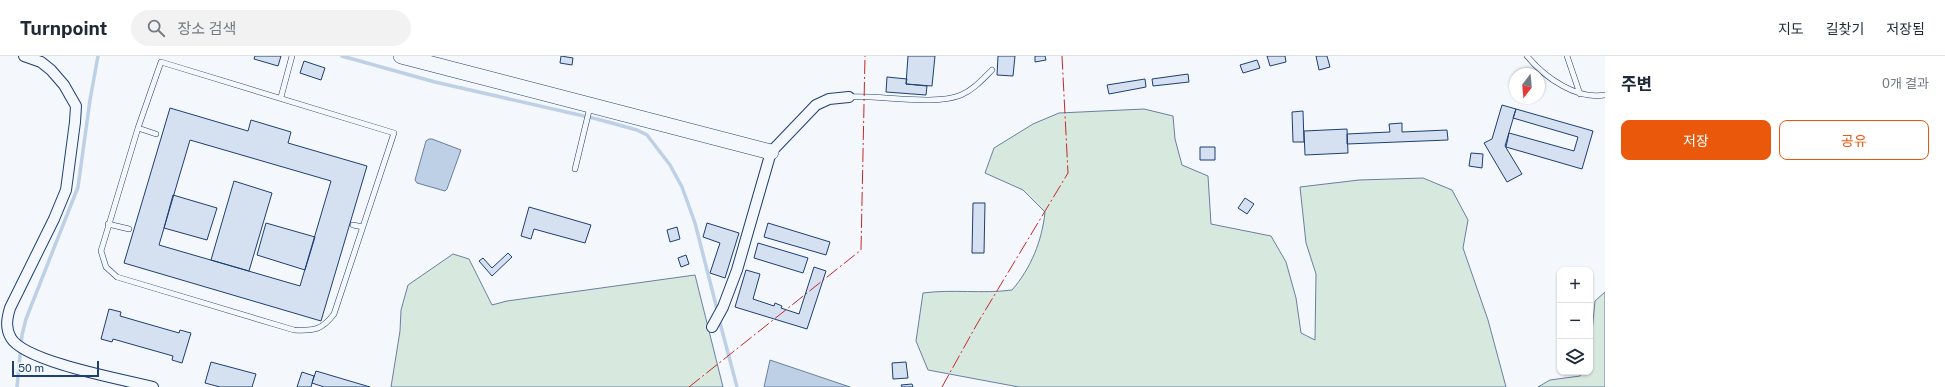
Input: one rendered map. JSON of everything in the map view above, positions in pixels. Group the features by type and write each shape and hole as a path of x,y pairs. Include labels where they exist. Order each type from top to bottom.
{"street":[{"path":"24,56 41,62 51,70 64,86 76,106 66,190 54,219 13,300 6,320 11,338 16,344 31,354 117,383 153,387"},
{"path":"414,57 588,113 771,152"},
{"path":"712,327 723,307 737,270 771,152 816,105 829,99 849,98"}],"lane":[{"path":"281,97 292,56"},
{"path":"1528,56 1535,66 1571,91 1586,96 1605,95"},
{"path":"1567,56 1580,94"},
{"path":"161,62 281,97 394,133 334,314 325,326 309,331 294,330 117,277 106,268 101,251 108,224 138,128 161,62"},
{"path":"849,98 869,96 942,99 960,95 975,87 992,70"},
{"path":"575,169 588,113"},
{"path":"138,128 156,134"},
{"path":"108,224 129,229"},
{"path":"353,225 363,228"}],"shaded area":[{"path":"1144,109 1173,116 1175,139 1182,165 1208,176 1211,224 1271,236 1286,262 1296,298 1301,333 1315,340 1316,274 1306,243 1300,187 1359,180 1423,178 1452,190 1468,220 1463,248 1488,320 1506,387 1019,387 928,370 916,341 923,293 945,291 990,292 1012,290 1025,273 1038,244 1044,223 1045,212 1023,190 985,173 994,148 1033,124 1059,113"},
{"path":"453,254 469,259 492,305 507,301 695,275 723,387 391,387 400,331 401,310 408,285"},
{"path":"1605,292 1605,387 1538,387 1550,380 1580,375 1593,375 1593,321 1595,301"}],"water":[{"path":"429,139 461,150 445,191 417,183 415,180 426,141"},
{"path":"770,360 850,387 764,387"}],"building":[{"path":"255,56 281,56 278,66 254,59"},
{"path":"561,56 573,58 572,65 560,63"},
{"path":"908,56 935,56 932,86 906,84"},
{"path":"998,56 1015,56 1013,76 997,75"},
{"path":"1035,56 1045,56 1046,60 1035,62"},
{"path":"1267,56 1285,56 1286,62 1270,66"},
{"path":"1316,56 1327,56 1330,67 1319,70"},
{"path":"1257,60 1260,68 1243,73 1240,65"},
{"path":"304,61 325,68 321,80 300,73"},
{"path":"1188,74 1189,82 1153,86 1152,79"},
{"path":"887,77 907,79 906,84 927,86 926,95 886,92"},
{"path":"1145,79 1146,87 1109,94 1107,85"},
{"path":"1502,105 1516,109 1505,146 1522,174 1507,182 1484,143 1492,139"},
{"path":"170,108 248,131 251,120 291,132 288,143 367,166 321,321 124,263","holes":["190,140 331,181 300,286 159,245"]},
{"path":"1516,109 1593,131 1582,169 1506,147 1509,133 1574,151 1578,137 1513,118"},
{"path":"1303,111 1304,142 1293,142 1292,112"},
{"path":"1402,123 1402,132 1447,130 1448,140 1347,144 1347,134 1390,132 1389,124"},
{"path":"1347,129 1348,153 1305,155 1304,131"},
{"path":"1200,147 1215,147 1215,160 1200,160"},
{"path":"1471,153 1483,154 1482,168 1469,166"},
{"path":"234,181 272,193 249,271 211,260"},
{"path":"173,195 217,208 207,240 164,228"},
{"path":"1245,198 1254,204 1247,214 1238,208"},
{"path":"973,203 985,203 984,253 972,253"},
{"path":"529,207 591,225 585,243 534,229 531,239 521,236"},
{"path":"266,223 315,237 305,270 257,255"},
{"path":"707,223 739,233 725,278 710,273 720,243 703,237"},
{"path":"768,223 830,242 826,255 764,237"},
{"path":"677,227 680,239 670,242 667,230"},
{"path":"758,243 808,258 803,273 754,258"},
{"path":"508,253 512,257 492,276 479,261 483,258 492,268"},
{"path":"686,255 689,264 681,267 678,258"},
{"path":"814,267 826,271 807,329 735,307 746,270 760,274 753,299 774,306 775,303 782,306 781,308 799,314"},
{"path":"109,309 121,312 120,316 179,333 180,330 191,333 182,363 172,360 173,356 113,339 112,342 101,339"},
{"path":"211,362 256,374 252,387 220,387 205,383"},
{"path":"906,362 908,378 893,379 892,363"},
{"path":"316,371 370,387 324,387 312,383"},
{"path":"302,372 314,376 311,387 297,387"},
{"path":"912,384 913,387 902,387 901,385"}],"waterway":[{"path":"17,387 22,335 26,319 78,187 90,100 98,56"},
{"path":"342,56 435,82 597,119 637,130 647,135 670,165 682,187 695,223 718,313"},
{"path":"719,319 737,387"}],"power":[{"path":"689,387 861,250 865,56"},
{"path":"942,387 977,324 1068,173 1062,56"}]}
